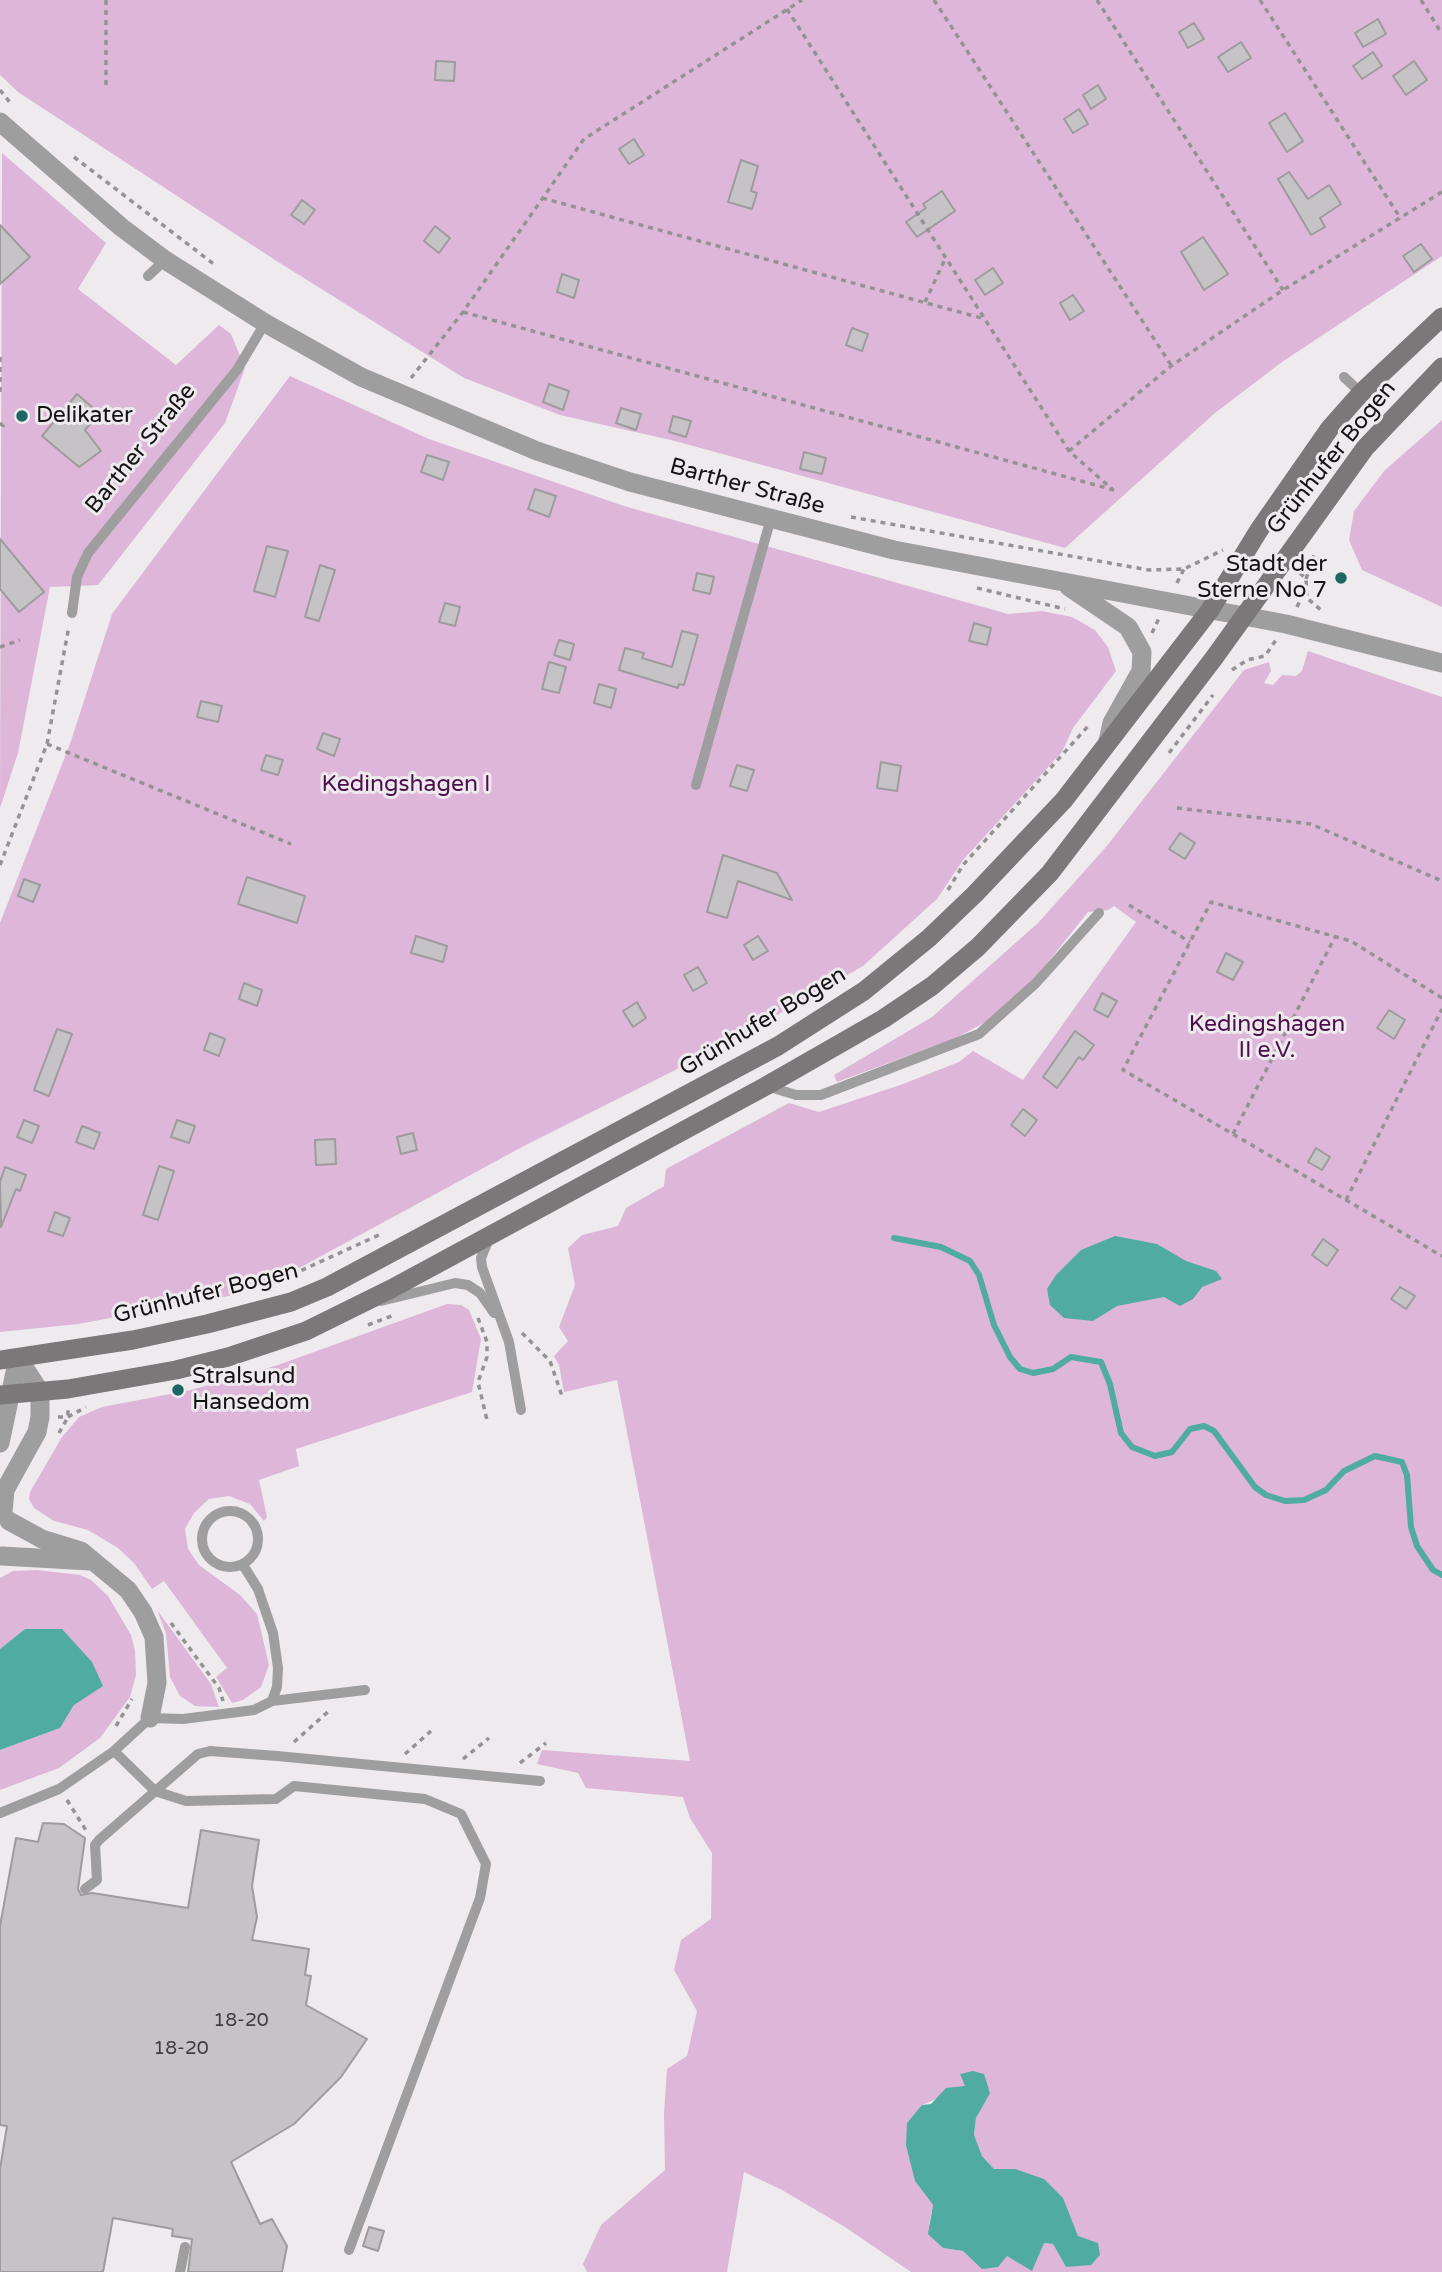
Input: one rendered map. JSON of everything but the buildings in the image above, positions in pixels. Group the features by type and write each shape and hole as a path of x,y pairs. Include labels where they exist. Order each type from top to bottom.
{"main road":[{"name":"Grünhufer Bogen","path":"9,1359 133,1340 207,1324 315,1292 778,1046 864,990 929,938 1028,841 1106,748 1210,610 1291,482 1361,393 1442,317"},
{"name":"Grünhufer Bogen","path":"4,1395 40,1392 176,1370 228,1357 306,1331 766,1086 903,1006 969,955 1011,916 1087,826 1365,448 1442,367"}],"street":[{"name":"Barther Straße","path":"0,122 80,195 165,260 265,323 372,382 537,451 631,482 894,550 1243,616 1442,663"},
{"path":"1062,583 1128,627 1142,652 1141,671 1112,723 1106,748"},
{"path":"9,1359 40,1392 37,1432 9,1480 4,1514 11,1540 1,1557 91,1561"},
{"path":"0,1443 9,1359"},
{"path":"4,1514 43,1539 81,1551 91,1561 104,1567 128,1590 143,1612 153,1637 157,1683 150,1718"}],"lane":[{"path":"148,276 165,260"},
{"name":"Barther Straße","path":"72,613 77,577 88,553 237,370 265,323"},
{"path":"1343,377 1361,393"},
{"path":"696,785 771,518"},
{"path":"766,1086 796,1095 821,1095 979,1034 1036,984 1099,913"},
{"path":"494,1231 481,1258 509,1342 521,1410"},
{"path":"362,1303 392,1299 441,1284 468,1285 480,1293 493,1310 509,1342"},
{"path":"233,1510 250,1518 256,1526 259,1544 256,1552 243,1565 233,1567 215,1563 203,1548 203,1529 215,1514 233,1510"},
{"path":"243,1565 258,1589 273,1633 278,1668 277,1687 272,1700"},
{"path":"0,1813 59,1789 114,1751 150,1718 183,1719 254,1710 272,1700 365,1690"},
{"path":"114,1751 155,1791 186,1801 276,1799 294,1786 425,1799 460,1814 486,1864 480,1898 349,2250"},
{"path":"85,1889 97,1880 95,1845 198,1754 210,1751 540,1781"},
{"path":"180,2272 185,2247"}],"path":[{"path":"106,0 106,85"},
{"path":"422,385 409,380 463,312 584,139 802,0"},
{"path":"934,0 1171,366"},
{"path":"1097,0 1283,290"},
{"path":"1259,0 1401,219"},
{"path":"1421,0 1442,34"},
{"path":"463,312 1114,490 1069,451 787,9"},
{"path":"0,90 15,109"},
{"path":"67,152 222,271"},
{"path":"1069,451 1171,366 1283,290 1442,192"},
{"path":"541,198 985,319"},
{"path":"925,302 946,257"},
{"path":"0,357 0,395"},
{"path":"0,423 3,426 0,429"},
{"path":"843,515 1149,570 1184,569 1215,555 1230,544 1246,551"},
{"path":"1279,563 1296,570 1306,579 1307,598 1313,606 1333,616"},
{"path":"0,865 47,744 72,613"},
{"path":"0,647 20,640"},
{"path":"941,901 963,865 1083,734 1097,713"},
{"path":"47,744 291,844"},
{"path":"1177,808 1311,824 1442,881"},
{"path":"1442,998 1351,941 1211,902 1123,1070 1442,1255"},
{"path":"1129,905 1189,942"},
{"path":"1233,1134 1335,937"},
{"path":"1346,1200 1442,1009"},
{"path":"253,1292 388,1230"},
{"path":"474,1309 487,1342 487,1357 478,1382 487,1420"},
{"path":"518,1323 522,1334 550,1361 563,1399"},
{"path":"55,1438 68,1417"},
{"path":"277,1756 350,1692"},
{"path":"112,1731 135,1693"},
{"path":"390,1767 431,1731"},
{"path":"448,1771 489,1738"},
{"path":"501,1777 546,1743"},
{"path":"59,1789 95,1845"}],"green space":[{"path":"0,0 1442,0 1442,256 1282,362 1215,413 1065,548 675,441 560,415 464,378 275,260 18,92 0,75"},
{"path":"2,153 106,243 78,289 176,365 219,325 231,334 245,368 225,423 98,585 50,587 18,753 0,808"},
{"name":"Kedingshagen I","path":"290,376 429,439 624,506 1008,614 1042,611 1072,617 1095,630 1108,647 1116,671 1073,728 1062,752 963,860 937,899 863,966 723,1046 522,1147 290,1273 229,1296 78,1324 0,1332 0,923 71,741 112,614"},
{"path":"1442,420 1442,607 1362,570 1349,540 1354,511 1384,471"},
{"name":"Kedingshagen II e.V.","path":"1308,651 1442,697 1442,2272 911,2272 845,2227 782,2190 744,2172 727,2272 587,2272 583,2264 601,2225 665,2170 664,2114 667,2069 687,2056 697,2011 674,1970 681,1940 711,1919 712,1853 690,1818 683,1797 586,1788 578,1773 537,1764 542,1750 690,1761 617,1380 564,1392 559,1365 554,1356 568,1341 559,1327 575,1285 568,1248 582,1235 618,1226 626,1208 664,1186 666,1169 789,1103 819,1112 959,1062 973,1051 1023,1080 1136,922 1114,906 1108,910 1088,912 1033,981 989,1020 956,1038 837,1082 834,1075 932,1017 1038,923 1106,847 1244,670 1269,662 1271,671 1264,683 1273,685 1282,675 1296,676 1302,671","holes":["961,2074 989,2093 976,2118 974,2136 982,2156 994,2169 1015,2169 1072,2224 1078,2236 1100,2255 1091,2264 1066,2267 1053,2244 1043,2243 1007,2256 976,2262 963,2251 943,2248 929,2224 933,2205 915,2181 922,2105 966,2086"]},
{"path":"447,1304 461,1305 469,1310 481,1339 472,1392 296,1449 299,1466 259,1480 267,1517 264,1521 250,1504 229,1496 209,1499 194,1513 185,1529 188,1549 199,1565 240,1595 257,1614 269,1665 261,1687 243,1700 232,1703 216,1677 227,1668 164,1581 152,1589 134,1563 118,1548 88,1530 54,1521 34,1508 29,1499 30,1492 62,1437 79,1417 102,1407 191,1390 278,1365"},
{"path":"37,1570 80,1575 91,1580 108,1596 131,1635 136,1675 130,1697 100,1738 59,1768 0,1790 0,1750 60,1728 74,1705 25,1629 0,1649 0,1578 13,1571"},
{"path":"157,1610 211,1684 219,1707 195,1706 180,1696 170,1677 166,1633"}],"water":[{"path":"1115,1236 1157,1244 1186,1261 1216,1271 1222,1279 1202,1287 1193,1299 1180,1306 1164,1297 1117,1306 1093,1321 1064,1318 1050,1305 1047,1289 1056,1275 1081,1250"},
{"path":"25,1629 62,1629 92,1662 103,1686 74,1705 60,1728 0,1750 0,1649"},
{"path":"973,2071 984,2074 990,2093 976,2118 974,2135 982,2156 994,2169 1015,2169 1044,2179 1063,2198 1078,2236 1098,2243 1100,2255 1091,2265 1066,2267 1053,2244 1044,2243 1032,2271 1007,2256 998,2267 982,2269 963,2251 943,2248 928,2234 933,2205 915,2181 906,2145 907,2123 922,2105 931,2104 946,2088 965,2086 960,2074"}],"waterway":[{"path":"894,1238 941,1247 970,1261 979,1275 994,1325 1010,1357 1020,1369 1033,1373 1053,1369 1071,1357 1101,1362 1110,1384 1121,1433 1132,1447 1155,1456 1172,1452 1190,1429 1204,1426 1214,1431 1255,1487 1266,1495 1285,1501 1304,1500 1326,1490 1344,1471 1375,1456 1402,1462 1407,1475 1411,1527 1417,1546 1433,1570 1442,1575"}],"place":[{"name":"Delikater","path":"22,416"},
{"name":"Stadt der Sterne No 7","path":"1341,578"},
{"name":"Stralsund Hansedom","path":"178,1390"}]}
